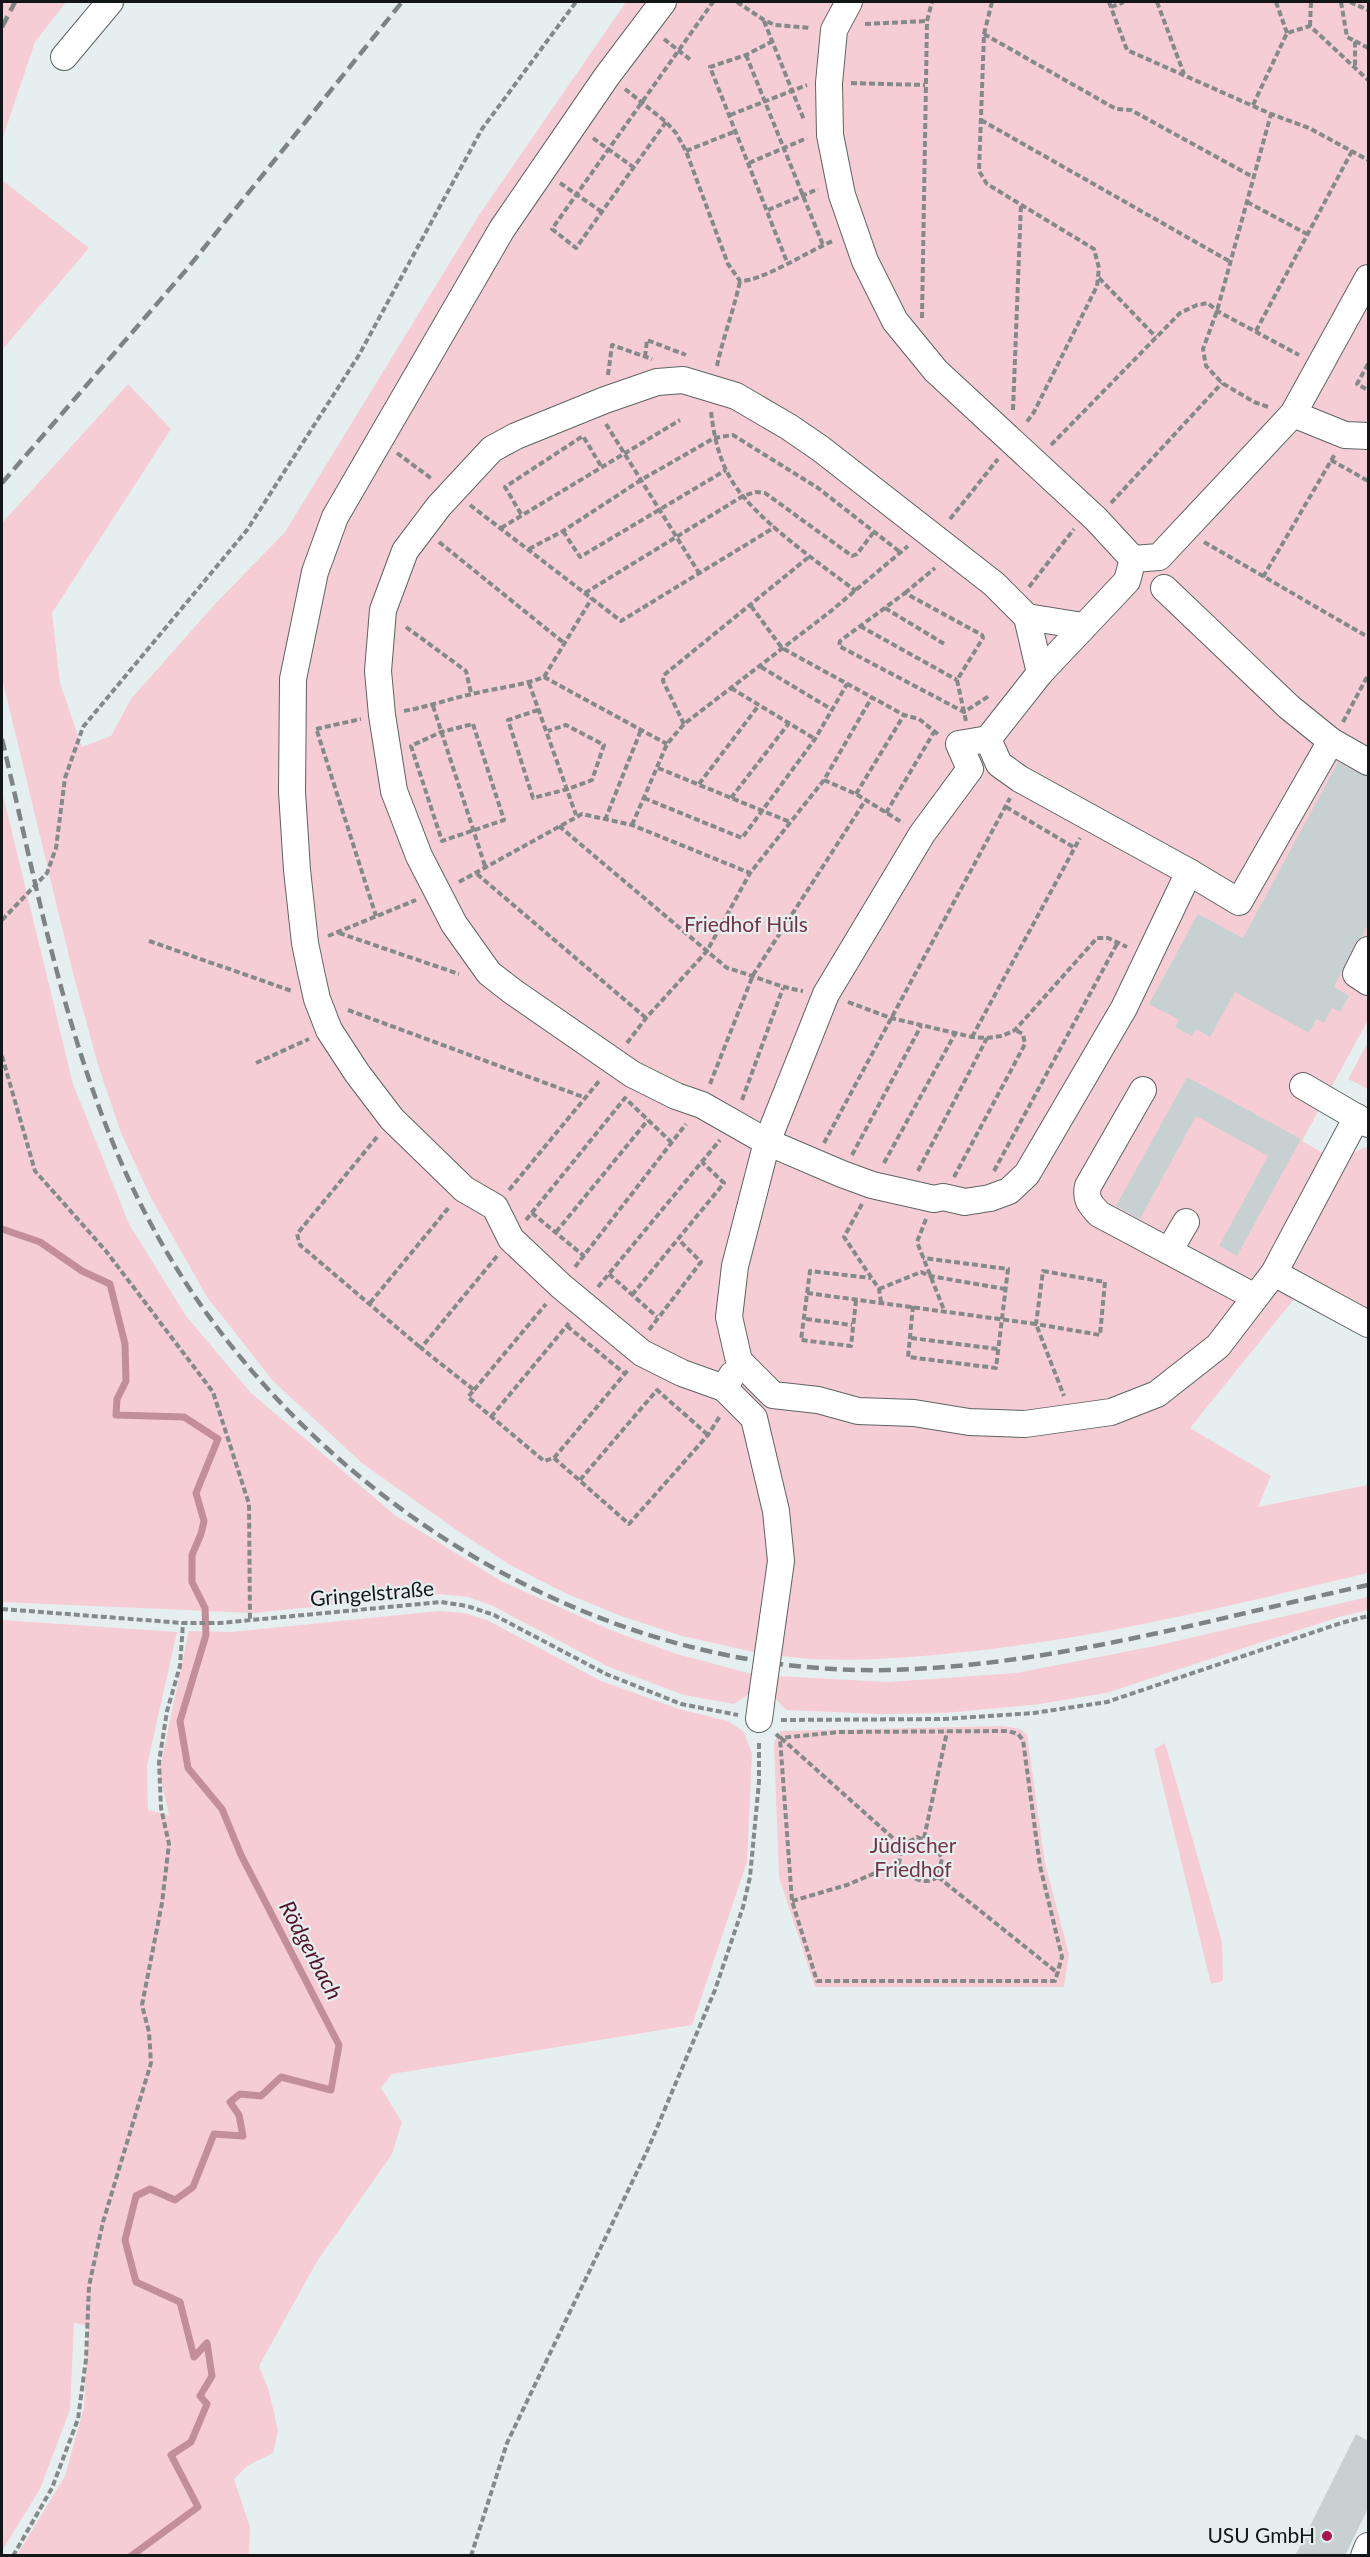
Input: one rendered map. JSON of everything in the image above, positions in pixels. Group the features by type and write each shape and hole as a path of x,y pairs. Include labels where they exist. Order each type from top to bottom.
{"lane":[{"path":"64,57 110,2"},
{"path":"663,2 607,76 502,229 335,517 315,572 293,679 291,734 293,814 305,943 317,999 329,1030 392,1119 464,1189 495,1207 512,1239 584,1305 639,1351 728,1393 754,1418 776,1511 781,1561 760,1708"},
{"path":"849,2 834,30 830,79 821,133 865,261 895,321 936,371 1091,515 1130,570 1164,588 1289,707 1331,741 1368,762"},
{"path":"728,1393 739,1361 729,1317 735,1266 767,1142 826,994 922,834 970,769 972,742 1040,673 1130,570 1159,557 1293,414 1368,278"},
{"path":"1083,626 1021,610 821,449 760,409 736,396 683,380 657,382 516,436 492,449 439,506 405,551 383,610 378,671 382,715 394,791 419,856 470,948 489,973 512,991 632,1074 676,1096 702,1105 767,1142 872,1185 906,1194 965,1202 990,1198 1009,1191 1027,1174 1124,1008 1189,872"},
{"path":"1293,414 1357,435"},
{"path":"1159,557 1164,588"},
{"path":"1021,610 1040,673"},
{"path":"972,742 1020,779 1239,902 1331,741"},
{"path":"970,769 999,764"},
{"path":"1368,950 1356,974 1368,982"},
{"path":"739,1361 773,1395 818,1400 858,1411 914,1413 969,1422 1025,1424 1111,1412 1158,1394 1218,1346 1274,1273 1363,1121 1303,1086"},
{"path":"1143,1090 1088,1186 1086,1195 1090,1204 1099,1214 1255,1297"},
{"path":"1170,1251 1186,1222"},
{"path":"1274,1273 1368,1324"},
{"path":"754,1418 773,1395"},
{"path":"1364,2556 1368,2546"}],"path":[{"path":"2,920 47,873 56,848 65,778 83,727 246,530 359,355 482,129 576,2"},
{"path":"666,122 576,248 552,230 714,2"},
{"path":"922,352 925,85 927,21 932,2"},
{"path":"632,825 667,744 684,724 761,667 856,591 900,552 927,534 1012,442 1034,412 1097,286 1099,268 1094,249 987,184 979,171 984,34 992,2"},
{"path":"1124,2 1110,4 1127,50 1271,114 1309,128 1368,160"},
{"path":"1157,2 1184,74"},
{"path":"1253,105 1287,33 1276,2"},
{"path":"1310,26 1311,2"},
{"path":"1341,2 1347,37 1368,48"},
{"path":"1350,2 1368,10"},
{"path":"749,163 821,133 793,90 764,20"},
{"path":"647,26 692,61"},
{"path":"1287,33 1310,26"},
{"path":"1310,26 1368,80"},
{"path":"984,34 1116,109 1131,110 1254,177"},
{"path":"773,40 746,55 710,67 787,262"},
{"path":"1355,41 1355,67"},
{"path":"746,55 823,245"},
{"path":"607,76 666,122 676,133 686,151 728,264 740,281 734,311 722,344 713,388"},
{"path":"730,115 764,100 830,79 925,85"},
{"path":"1271,114 1217,311 1203,349 1206,366 1222,383 1254,402 1293,414"},
{"path":"981,120 1229,261"},
{"path":"575,124 633,166"},
{"path":"686,151 736,131"},
{"path":"1256,331 1352,152"},
{"path":"542,170 602,212"},
{"path":"768,210 839,181"},
{"path":"1247,201 1307,234"},
{"path":"1012,442 1021,204"},
{"path":"740,281 750,281 855,231"},
{"path":"1099,278 1156,337"},
{"path":"1034,463 1180,313 1197,305 1209,303 1217,311 1320,367"},
{"path":"1368,364 1357,384 1368,390"},
{"path":"1021,610 1091,515 1222,383"},
{"path":"598,404 600,413 699,573"},
{"path":"501,528 680,420"},
{"path":"529,549 563,531 641,480 714,438 733,435 818,488 900,552"},
{"path":"1263,577 1331,460 1357,435"},
{"path":"521,514 505,487 583,436 601,466"},
{"path":"714,438 726,470 743,496 775,527 856,591"},
{"path":"379,440 501,528 621,621 775,527"},
{"path":"1331,460 1368,481"},
{"path":"563,531 580,557 726,470"},
{"path":"585,593 743,496 756,492 765,493 852,555 857,554 873,533"},
{"path":"423,529 564,644"},
{"path":"1185,531 1368,638"},
{"path":"684,724 663,681 664,675 810,556"},
{"path":"943,575 934,568 905,593 840,641 839,646 964,712"},
{"path":"751,606 782,648 904,715 919,719 934,732 972,742 957,680 983,638 982,635 905,593"},
{"path":"291,734 433,706 471,694 529,683 544,677 592,598"},
{"path":"885,608 946,645"},
{"path":"383,610 466,672 471,694"},
{"path":"860,626 957,680"},
{"path":"761,667 831,710"},
{"path":"1331,741 1368,675"},
{"path":"544,677 667,744"},
{"path":"529,683 576,815"},
{"path":"644,798 742,838 815,739 847,684"},
{"path":"731,688 815,739"},
{"path":"964,712 987,697 993,690"},
{"path":"495,1207 586,1098 646,1018 707,951 750,873 824,780 872,697"},
{"path":"699,784 759,705"},
{"path":"433,706 485,866"},
{"path":"538,711 508,720 533,798 592,780 604,745 566,725 548,731"},
{"path":"856,794 904,715"},
{"path":"731,798 789,723"},
{"path":"473,724 504,820 474,832 442,841 411,746 441,732 473,724"},
{"path":"317,729 376,916"},
{"path":"605,820 641,730"},
{"path":"886,813 934,732"},
{"path":"658,768 790,822"},
{"path":"814,1162 1020,779"},
{"path":"824,780 856,794 922,834"},
{"path":"1006,807 1075,848"},
{"path":"305,943 339,933 477,874 485,866 576,815 582,814 632,825 750,873"},
{"path":"972,1036 1090,819"},
{"path":"477,874 646,1018"},
{"path":"339,933 470,977 489,973"},
{"path":"149,941 317,999 586,1098"},
{"path":"980,1198 1118,942"},
{"path":"491,1417 733,1124 783,988"},
{"path":"842,1174 921,1026"},
{"path":"256,1063 329,1030"},
{"path":"944,1310 917,1242 938,1198 1025,1044 1023,1034 1015,1030"},
{"path":"906,1194 987,1038"},
{"path":"2,1056 35,1171 106,1251 213,1392 249,1504 250,1621"},
{"path":"421,1348 625,1098 671,1142"},
{"path":"392,1119 297,1234 300,1245 474,1390 468,1397 544,1461 554,1458 624,1373 657,1317 701,1262 679,1240"},
{"path":"556,1232 648,1120"},
{"path":"632,1295 724,1183 702,1162"},
{"path":"370,1303 464,1189"},
{"path":"532,1213 584,1256"},
{"path":"913,1306 908,1356 996,1368 1008,1269 923,1258"},
{"path":"856,1300 851,1346 801,1340 806,1319 810,1270 872,1278"},
{"path":"807,1293 944,1310 1036,1324 1100,1335 1105,1282 1043,1271 1036,1324 1073,1417"},
{"path":"879,1289 921,1272 930,1276 1005,1289"},
{"path":"609,1274 657,1317"},
{"path":"806,1319 852,1325"},
{"path":"567,1326 624,1373"},
{"path":"911,1338 998,1349"},
{"path":"648,1382 708,1435"},
{"path":"580,1480 657,1390"},
{"path":"554,1458 629,1524 708,1435 728,1393"},
{"name":"Gringelstraße","path":"2,1609 183,1623 220,1623 441,1602 467,1606 494,1615 606,1674 681,1704 944,1719 1034,1713 1107,1702 1341,1623 1368,1616"},
{"path":"13,2556 52,2487 78,2419 86,2359 89,2286 103,2222 151,2063 149,2032 142,2005 162,1903 169,1844 161,1808 159,1762 167,1711 180,1666 183,1623"},
{"path":"760,1708 780,1738 902,1846"},
{"path":"471,2556 507,2443 648,2149 715,1990 729,1949 750,1877 759,1782 760,1708"},
{"path":"1008,1731 1018,1734 1023,1740 1040,1866 1062,1957 1059,1974 1055,1981 817,1981 792,1901 780,1738 839,1732 1008,1731"},
{"path":"924,1838 947,1732"},
{"path":"917,1837 933,1843 942,1858 938,1877 931,1881 918,1881 899,1863 902,1846 917,1837"},
{"path":"792,1901 847,1885 899,1863"},
{"path":"938,1877 1059,1974"}],"green space":[{"path":"2,2 66,2 35,42 2,140"},
{"name":"Friedhof Hüls","path":"626,2 1368,2 1368,1020 1302,1141 1346,1166 1353,1153 1368,1146 1368,1314 1307,1283 1190,1428 1271,1476 1258,1507 1368,1485 1368,1573 1158,1621 1051,1640 944,1654 842,1660 781,1656 786,1619 762,1615 754,1652 682,1636 621,1616 565,1593 510,1565 363,1464 273,1381 207,1297 152,1200 121,1133 98,1065 73,973 2,678 2,523 128,384 171,429 52,613 60,683 82,747 111,736 131,699 215,604 285,532 479,215"},
{"path":"2,180 89,248 2,350"},
{"path":"2,791 73,1084 129,1224 186,1316 251,1393 396,1516 501,1581 613,1631 677,1654 752,1674 749,1694 734,1704 684,1695 609,1667 493,1606 468,1597 439,1594 253,1613 2,1602"},
{"path":"1368,1042 1368,1089 1348,1079"},
{"path":"1368,1597 1368,1610 1339,1617 1106,1693 1033,1705 944,1713 879,1714 786,1710 774,1697 776,1676 888,1682 1016,1673 1155,1646"},
{"path":"439,1611 465,1613 489,1621 601,1681 679,1709 728,1721 744,1732 752,1754 747,1862 692,2025 392,2074 381,2088 402,2122 392,2154 316,2263 259,2366 269,2391 278,2431 273,2453 247,2466 234,2479 250,2527 249,2555 17,2555 65,2476 84,2407 88,2326 74,2323 70,2410 40,2489 2,2551 2,1620 177,1632 147,1766 148,1810 169,1815 159,1772 189,1631 231,1632"},
{"name":"Jüdischer Friedhof","path":"1003,1726 1020,1729 1027,1734 1045,1863 1069,1954 1064,1987 815,1987 779,1877 774,1743 780,1731"},
{"path":"1165,1743 1222,1942 1223,1981 1211,1984 1154,1749"}],"building":[{"path":"1338,762 1368,777 1368,924 1362,937 1355,943 1334,987 1349,996 1340,1012 1332,1008 1324,1023 1316,1019 1309,1033 1235,992 1210,1037 1196,1029 1192,1036 1175,1027 1179,1020 1149,1004 1198,914 1243,938"},
{"path":"1187,1077 1301,1139 1237,1256 1219,1246 1268,1156 1196,1116 1140,1219 1116,1206"},
{"path":"1356,2434 1368,2441 1368,2508 1345,2556 1295,2556"}],"waterway":[{"name":"Rödgerbach","path":"2,1229 40,1242 82,1271 110,1284 125,1344 126,1381 117,1399 116,1415 184,1417 218,1439 196,1493 204,1521 192,1555 192,1582 205,1608 206,1635 180,1721 188,1768 222,1809 241,1855 339,2045 331,2090 281,2077 261,2096 240,2094 230,2102 239,2115 243,2136 214,2134 193,2187 175,2200 150,2189 136,2196 125,2240 136,2282 180,2302 194,2357 207,2343 212,2376 200,2396 207,2404 191,2442 171,2455 198,2507 131,2556"}],"railway":[{"path":"2,27 15,2"},
{"path":"2,483 187,269 402,2"},
{"path":"2,739 43,917 75,1035 94,1093 141,1205 200,1304 272,1394 356,1474 450,1543 553,1598 661,1639 774,1663 889,1670 950,1667 1071,1650 1131,1639 1368,1585"}],"place":[{"name":"USU GmbH","path":"1327,2536"}]}
